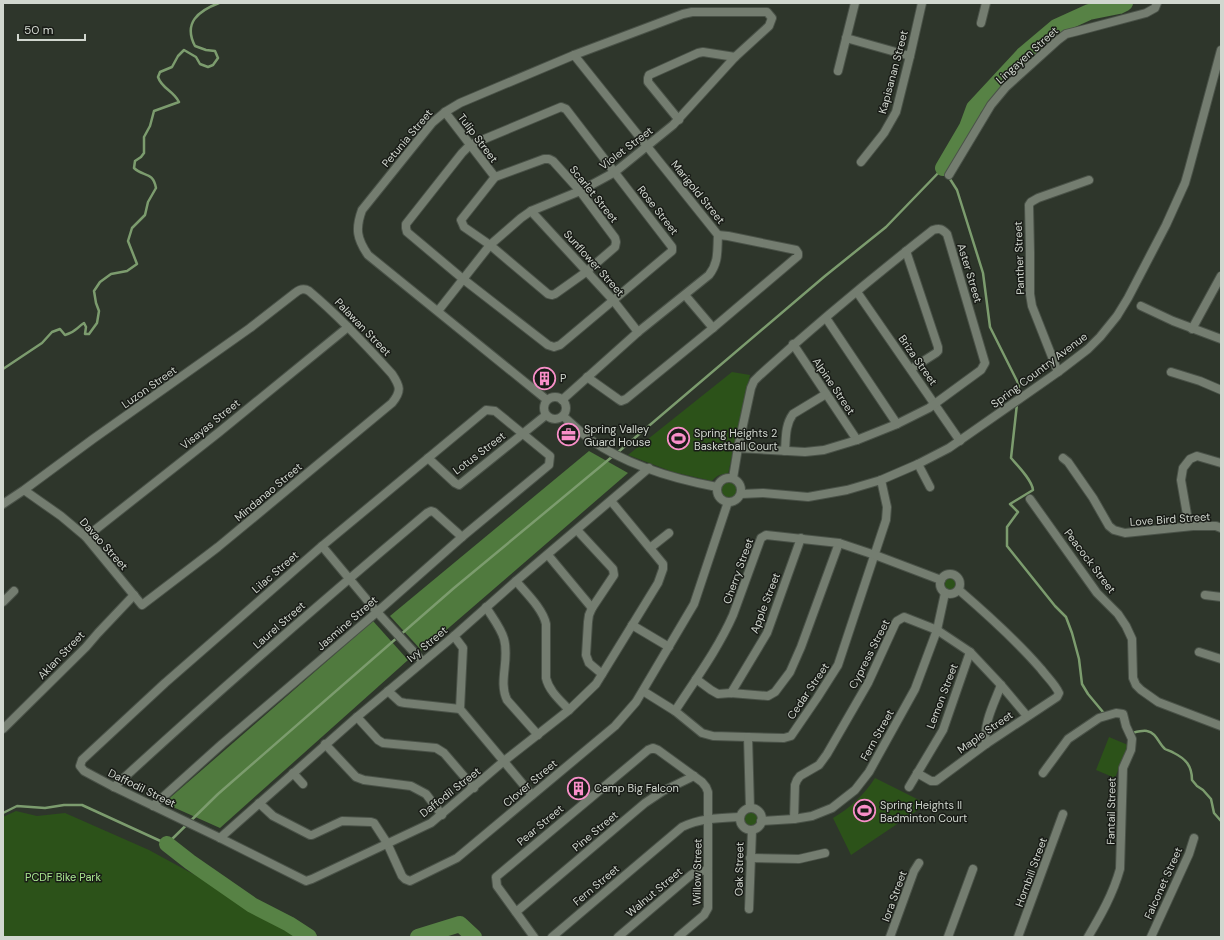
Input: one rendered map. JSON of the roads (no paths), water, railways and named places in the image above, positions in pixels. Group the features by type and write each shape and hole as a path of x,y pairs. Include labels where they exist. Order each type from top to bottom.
{"street":[{"path":"838,71 855,3"},
{"name":"Kapisanan Street","path":"861,162 884,133 896,112 922,3"},
{"path":"981,23 986,3"},
{"name":"Lingayen Street","path":"949,175 991,105 1006,86 1058,40 1066,34 1146,13 1155,8 1157,3"},
{"name":"Petunia Street","path":"547,400 368,255 361,245 357,232 358,220 362,210 432,123 445,112 460,103 574,55 692,12 767,12"},
{"name":"Violet Street","path":"438,311 490,245 521,218 531,211 580,192 615,172 679,120 736,57 769,26 772,18 767,12"},
{"path":"846,38 910,56"},
{"name":"Spring Country Avenue","path":"741,494 763,493 808,497 847,490 881,480 918,464 949,448 1058,372 1088,349 1117,316 1128,298 1166,225 1185,183 1221,50"},
{"path":"679,120 648,82 649,75 698,53 703,52 736,57"},
{"name":"Marigold Street","path":"562,400 638,332 709,275 717,260 718,235 574,55"},
{"name":"Rose Street","path":"564,107 672,247 672,251 560,345 548,345 463,279 408,232 406,228 406,224 470,145 564,107"},
{"name":"Tulip Street","path":"445,112 494,178"},
{"name":"Scarlet Street","path":"544,159 553,161 580,192 615,238 616,242 614,247 586,272 552,295 548,294 490,245 464,227 461,220 494,178 544,159"},
{"name":"Panther Street","path":"1058,372 1032,306 1030,294 1028,209 1031,202 1038,198 1089,180"},
{"name":"Sunflower Street","path":"531,211 613,300 638,332"},
{"name":"Aster Street","path":"733,478 738,448 751,388 754,381 793,344 906,251 932,230 942,229 947,234 985,363 981,370 935,404 897,424 857,440 824,450 805,452 738,448"},
{"path":"587,377 622,401 626,399 798,256 796,250 718,235"},
{"path":"906,251 938,347 936,353 911,369"},
{"path":"1192,329 1221,276"},
{"name":"Palawan Street","path":"302,289 309,291 348,327 392,374 400,389"},
{"name":"Luzon Street","path":"5,503 93,438 250,328 302,289"},
{"name":"Briza Street","path":"857,292 960,441"},
{"path":"685,295 713,328"},
{"path":"1142,306 1172,321 1221,339"},
{"path":"826,318 897,424"},
{"name":"Visayas Street","path":"86,537 348,327"},
{"name":"Alpine Street","path":"793,344 857,440"},
{"path":"1171,372 1200,381 1221,390"},
{"name":"Mindanao Street","path":"142,604 218,547 392,403 398,396 400,389"},
{"path":"785,451 787,424 790,419 794,414 826,394"},
{"path":"553,397 560,398 562,400 565,403 566,410 563,416 552,419 546,415 544,407 547,400 553,397"},
{"name":"Lilac Street","path":"80,766 82,760 165,683 322,546 486,410 494,411 522,434"},
{"name":"Lotus Street","path":"428,458 459,485 546,415"},
{"path":"563,416 578,430 604,448 624,458 675,478 717,487"},
{"name":"Jasmine Street","path":"153,806 222,744 377,612 462,537 549,465 550,456 522,434"},
{"path":"1189,526 1181,480 1183,468 1190,459 1198,456 1221,463"},
{"name":"Love Bird Street","path":"1063,458 1093,498 1109,526 1114,530 1125,533 1189,526 1216,526 1221,528"},
{"path":"918,464 930,487"},
{"name":"Ivy Street","path":"220,838 357,717 422,661 454,636 516,581 649,468"},
{"path":"733,478 741,485 741,494 738,499 733,502 723,501 719,497 717,487 723,479 733,478"},
{"name":"Cedar Street","path":"643,691 675,711 702,733 707,735 784,738 791,736 838,665 886,520 887,507 881,480"},
{"name":"Davao Street","path":"24,490 61,516 86,537 142,604"},
{"name":"Peacock Street","path":"1030,499 1097,593 1118,614 1126,626 1132,638 1132,678 1136,685 1158,702 1221,726"},
{"name":"Daffodil Street","path":"80,766 84,771 114,787 306,881 312,880 431,823 504,761 538,736 569,710 596,684 658,583 663,569 663,564 611,501"},
{"name":"Clover Street","path":"259,803 273,816 310,835 345,821 371,822 376,825 387,843 402,876 410,881 456,858 615,726 630,710 643,691 694,604 728,502"},
{"name":"Laurel Street","path":"114,787 196,712 349,578 427,513 431,511 434,512 462,537"},
{"path":"577,530 613,569 614,572 614,575 589,615 586,655 589,663 602,674"},
{"path":"650,548 669,533"},
{"name":"Cherry Street","path":"675,711 731,621 761,538 766,535 839,542 941,580"},
{"name":"Apple Street","path":"731,693 767,633 801,538"},
{"path":"696,679 718,694 731,693 768,696 775,692 790,672 801,647 839,542"},
{"path":"322,546 377,612 422,661"},
{"path":"548,555 592,608"},
{"path":"953,574 958,577 960,586 958,590 955,593 945,593 940,585 944,576 953,574"},
{"path":"516,581 545,618 547,684 569,710"},
{"name":"Maple Street","path":"917,773 931,782 936,781 986,744 1057,697 1060,693 1036,663 1008,633 958,590"},
{"path":"3,602 14,591"},
{"name":"Fern Street","path":"762,821 812,816 832,808 855,790 869,772 915,689 937,630 945,593"},
{"name":"Aklan Street","path":"3,729 86,647 134,595"},
{"path":"1205,595 1221,597"},
{"path":"486,607 499,628 504,640 506,651 503,686 504,694 507,700 538,736"},
{"name":"Cypress Street","path":"794,819 795,785 797,780 800,776 819,765 827,754 868,683 897,621 904,617 937,630 970,652 1001,685 1027,716"},
{"path":"632,626 669,647"},
{"path":"454,636 463,648 460,709 532,795"},
{"name":"Lemon Street","path":"909,787 943,730 970,652"},
{"path":"1199,652 1221,660"},
{"path":"986,744 984,735 985,726 1001,685"},
{"path":"388,691 400,702 460,709"},
{"name":"Fantail Street","path":"1043,773 1068,739 1099,718 1116,713 1123,714 1126,726 1132,739 1131,750 1123,768 1120,869 1116,884 1106,906 1088,937"},
{"path":"357,717 382,743 436,748 444,753 474,788"},
{"path":"748,737 750,808"},
{"path":"326,744 356,777 364,780 411,786 426,794 442,815"},
{"name":"Pear Street","path":"516,912 497,886 496,877 648,750 653,748 656,749 702,782 708,792 709,818"},
{"path":"293,773 303,784"},
{"name":"Pine Street","path":"516,912 645,803 663,791 694,776"},
{"path":"750,808 759,812 762,821 760,825 752,830 747,829 740,822 742,813 750,808"},
{"name":"Hornbill Street","path":"1018,937 1060,826 1063,814"},
{"name":"Fern Street","path":"552,937 676,831 689,824 709,818 740,817"},
{"name":"Willow Street","path":"678,937 707,911 709,818"},
{"name":"Oak Street","path":"750,909 750,858 752,830"},
{"name":"Falconet Street","path":"1151,937 1189,854 1194,838"},
{"path":"750,858 799,859 825,854"},
{"name":"Iora Street","path":"890,937 914,871 919,863"},
{"path":"948,937 973,869"},
{"name":"Walnut Street","path":"618,937 691,875 696,872 708,870"},
{"path":"516,912 534,937"}],"waterway":[{"path":"3,369 42,343 52,332 60,329 65,335 69,334 84,323 86,327 85,334 89,334 97,323 99,311 94,291 100,282 111,274 127,271 137,264 128,241 132,228 145,215 148,202 156,188 153,179 134,168 135,161 144,153 144,137 150,126 154,111 179,102 177,98 162,84 158,77 160,72 172,67 178,56 184,50 196,57 200,64 208,67 213,65 218,58 215,51 206,50 195,46 191,31 192,24 199,14 211,6 219,3"},
{"path":"943,168 967,127 974,108 1024,54 1056,27 1089,12 1119,6 1125,3"},
{"path":"617,453 825,276 886,227 943,168 957,190 983,273 990,327 1019,385 1017,399"},
{"path":"1017,404 1011,458 1021,469 1033,490 1010,504 1018,512 1007,527 1007,546 1055,606 1066,617 1079,659 1082,684 1103,712"},
{"path":"3,813 17,806 45,808 64,805 82,805 167,844 218,794 454,588 613,456"},
{"path":"1132,733 1144,731 1150,732 1165,749 1185,760 1191,771 1192,780 1211,799 1214,813 1221,821"},
{"path":"167,844 190,862 252,905 289,924 309,937"},
{"path":"418,937 460,924 474,937"}],"place":[{"name":"P","path":"544,378"},
{"name":"Spring Valley Guard House","path":"569,435"},
{"name":"Spring Heights 2 Basketball Court","path":"679,439"},
{"name":"Camp Big Falcon","path":"578,788"},
{"name":"Spring Heights II Badminton Court","path":"865,811"}],"park label":[{"name":"PCDF Bike Park","path":"63,877"}]}
